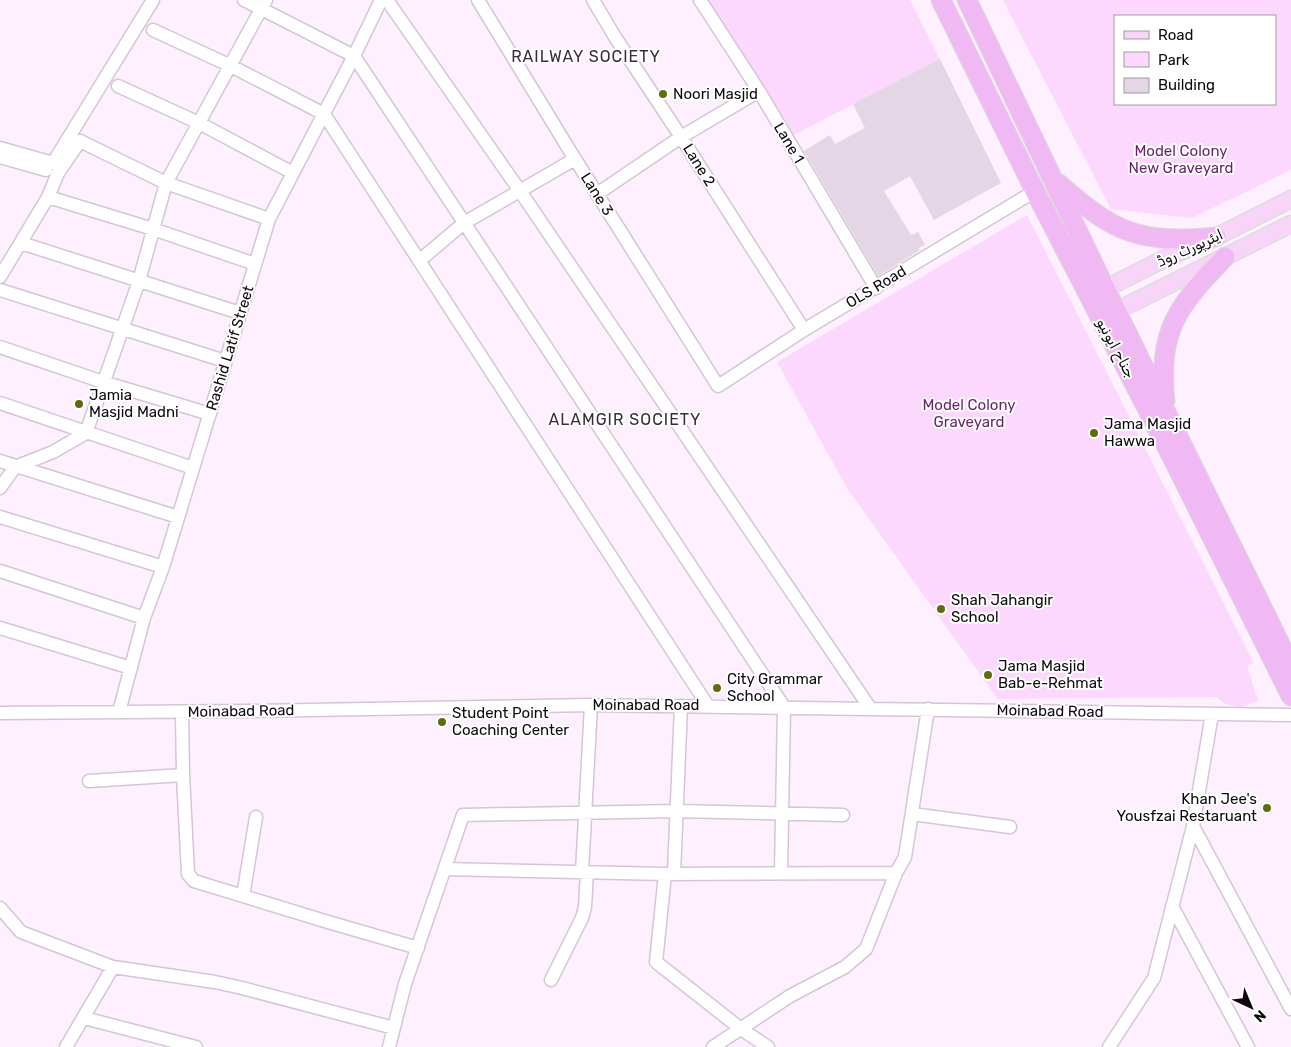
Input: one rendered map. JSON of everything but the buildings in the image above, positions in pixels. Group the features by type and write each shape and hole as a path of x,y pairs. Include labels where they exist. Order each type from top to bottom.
{"highway":[{"name":"جناح ایونیو","path":"941,0 1035,191 1097,293 1116,311 1291,666"},
{"name":"جناح ایونیو","path":"967,0 1051,177 1097,293 1174,461 1291,696"},
{"path":"1051,177 1097,216 1121,229 1140,236 1186,240 1216,237"},
{"path":"1166,412 1163,380 1164,361 1172,325 1180,309 1193,291 1225,257"}],"main road":[{"name":"ایئرپورٹ روڈ","path":"1097,293 1291,199"},
{"name":"ایئرپورٹ روڈ","path":"1116,311 1291,224"}],"street":[{"path":"0,148 53,162 154,0"},
{"path":"244,0 264,5 354,56 784,707 781,874"},
{"name":"Rashid Latif Street","path":"119,712 144,618 163,567 269,219 381,0"},
{"path":"387,0 520,192 870,708"},
{"name":"Lane 3","path":"478,0 575,159 718,386"},
{"name":"Lane 2","path":"593,0 804,330"},
{"name":"Lane 1","path":"700,0 759,91 876,288"},
{"path":"0,488 15,467 53,452 86,433 138,281 166,183 264,5"},
{"path":"153,30 231,66 324,114 708,706"},
{"path":"118,86 199,124 293,173"},
{"path":"597,194 681,137 759,91"},
{"path":"0,277 48,198 58,173 80,141 166,183 269,219"},
{"path":"0,158 58,173"},
{"path":"419,262 464,223 575,159"},
{"name":"OLS Road","path":"718,386 804,330 1035,191"},
{"path":"48,198 153,229 255,264"},
{"path":"20,242 240,313"},
{"path":"0,290 225,361"},
{"path":"0,347 103,382 210,414"},
{"path":"0,403 193,468"},
{"path":"0,461 178,517"},
{"path":"0,517 163,567"},
{"path":"0,571 144,618"},
{"path":"0,628 131,668"},
{"path":"551,980 582,918 585,907 584,813 591,705"},
{"name":"Moinabad Road","path":"0,713 591,705 1291,715"},
{"path":"681,706 676,811 656,962 741,1030 768,1047"},
{"path":"713,1047 790,996 845,967 866,949 896,873 905,857 928,709"},
{"path":"182,712 188,874 194,881 418,948"},
{"path":"1109,1047 1154,978 1194,826 1212,714"},
{"path":"89,781 183,775"},
{"path":"389,1047 405,984 463,815 676,811 843,815"},
{"path":"912,814 1010,828"},
{"path":"243,896 256,817"},
{"path":"1194,826 1291,1009"},
{"path":"445,869 669,874 896,873"},
{"path":"1172,906 1248,1047"},
{"path":"0,908 21,932 113,967 117,966 242,988 394,1028"},
{"path":"66,1047 113,967"},
{"path":"84,1018 196,1047"}],"green space":[{"path":"706,0 910,0 940,59 792,136"},
{"name":"Model Colony New Graveyard","path":"1003,0 1291,0 1291,170 1192,218 1111,209"},
{"name":"Model Colony Graveyard","path":"1027,215 1254,663 1247,665 1259,700 1239,708 1224,703 1216,697 998,699 847,488 777,362"}],"place":[{"name":"Noori Masjid","path":"663,94"},
{"name":"Jamia Masjid Madni","path":"79,404"},
{"name":"Jama Masjid Hawwa","path":"1094,433"},
{"name":"Shah Jahangir School","path":"941,609"},
{"name":"Jama Masjid Bab-e-Rehmat","path":"988,675"},
{"name":"City Grammar School","path":"717,688"},
{"name":"Student Point Coaching Center","path":"442,722"},
{"name":"Khan Jee's Yousfzai Restaruant","path":"1267,808"}],"district":[{"name":"RAILWAY SOCIETY","path":"586,56"},
{"name":"ALAMGIR SOCIETY","path":"625,419"}]}
